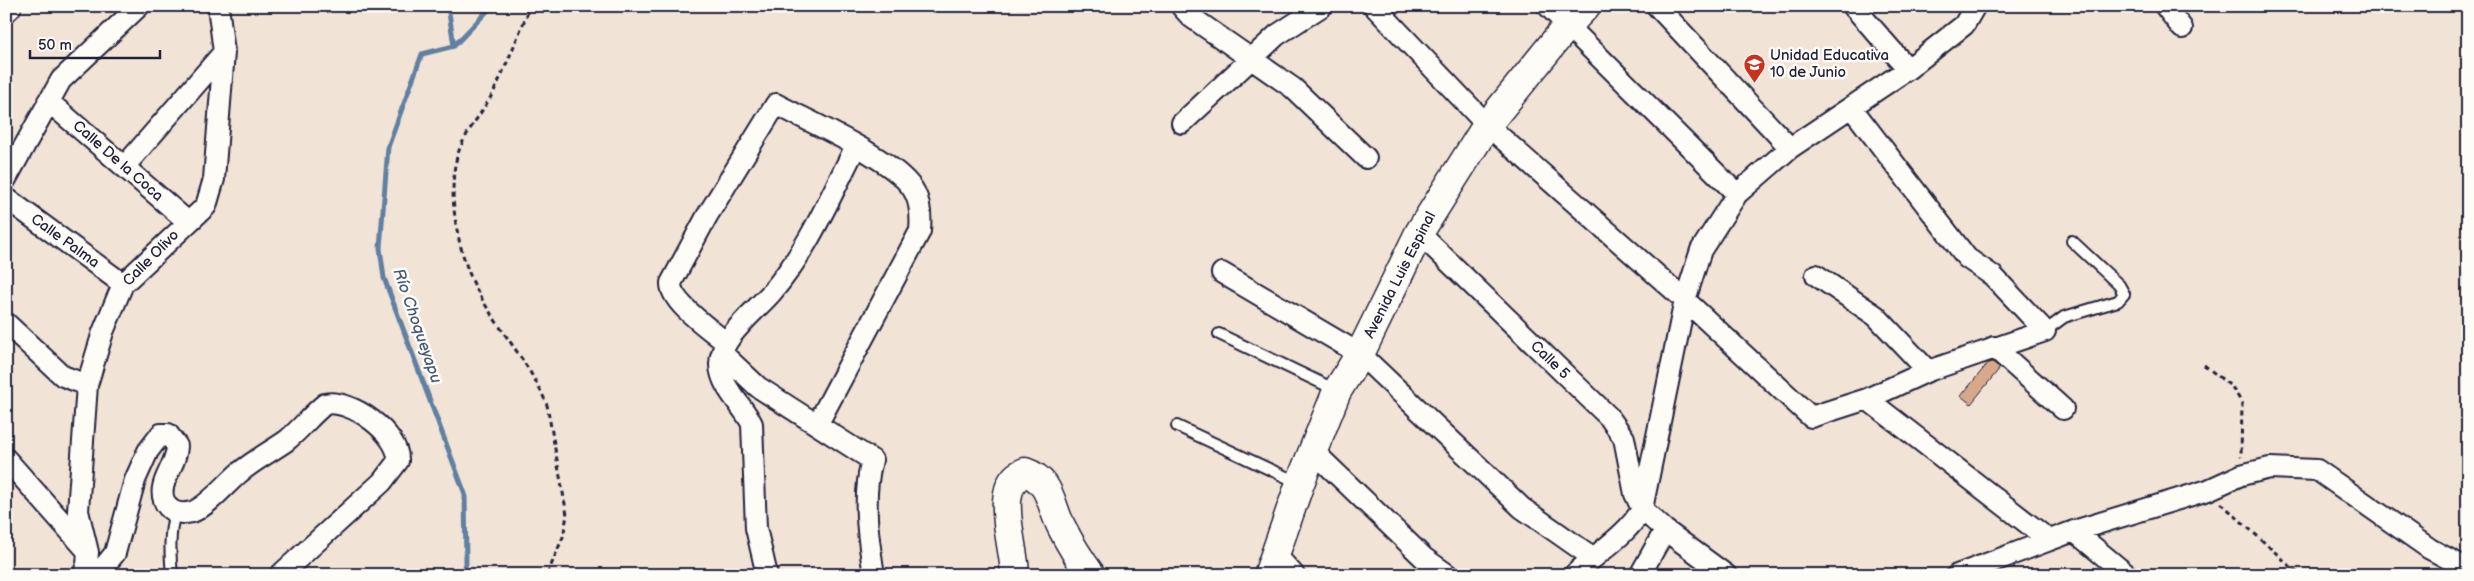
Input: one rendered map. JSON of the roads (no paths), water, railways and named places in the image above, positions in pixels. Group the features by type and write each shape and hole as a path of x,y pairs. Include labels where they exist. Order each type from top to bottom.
{"street":[{"path":"6,179 61,80 139,6"},
{"name":"Calle Olivo","path":"83,575 87,565 88,552 78,511 87,385 103,332 123,284 206,206 214,179 224,52 218,6"},
{"path":"1181,6 1191,17 1293,88 1366,158"},
{"path":"1182,123 1277,35 1322,6"},
{"path":"1374,6 1487,125 1684,300 1811,417 1867,399 1928,371 2045,331 1993,276 1967,258 1851,107"},
{"path":"1548,6 1577,16 1737,194"},
{"path":"1657,6 1790,148"},
{"path":"1853,6 1908,69"},
{"path":"1574,575 1592,557 1631,526 1642,509 1684,300 1701,250 1737,194 1790,148 1908,69 1964,25 1975,6"},
{"path":"2165,6 2182,28"},
{"name":"Avenida Luis Espinal","path":"1271,564 1300,483 1337,390 1360,354 1420,233 1487,125 1577,16"},
{"path":"124,167 224,52"},
{"name":"Calle De la Coca","path":"48,101 188,222"},
{"path":"818,425 920,231 921,215 915,193 897,172 856,146 776,104 707,216 671,283 671,291 677,301 725,348 758,387 872,460 868,474 866,520 874,575"},
{"path":"766,575 756,528 752,424 745,410 724,381 720,364 725,348 791,267 856,146"},
{"name":"Calle Palma","path":"6,198 123,284"},
{"name":"Calle 5","path":"1420,233 1609,417 1624,438 1636,494 1642,509"},
{"path":"1222,273 1360,354 1522,508 1592,557"},
{"path":"1816,275 1876,316 1928,371"},
{"path":"6,323 63,376 87,385"},
{"path":"1994,347 2063,409"},
{"path":"1867,399 2049,540"},
{"path":"94,575 116,553 135,480 148,451 156,438 163,433 168,434 178,446 176,459 163,486 163,498 167,506 175,512 191,512 202,508 251,463 287,440 324,404 333,402 340,404 363,414 381,428 396,445 398,461 382,482 280,575"},
{"path":"1313,451 1424,558 1448,575"},
{"path":"6,459 88,552"},
{"path":"1957,575 2074,531 2208,490 2241,475 2270,468 2317,470 2430,549 2468,570"},
{"path":"1015,575 1005,503 1011,483 1018,475 1025,472 1041,480 1048,490 1061,527 1091,575"},
{"path":"1642,509 1665,530 1726,575"},
{"path":"1640,575 1665,530"},
{"path":"2074,531 2128,575"},
{"path":"1271,564 1294,575"}],"lane":[{"path":"2045,331 2064,317 2118,301 2124,294 2119,285 2072,241"},
{"path":"1219,334 1337,390"},
{"path":"1177,426 1300,483"},
{"path":"172,575 170,552 172,523 175,512"}],"waterway":[{"path":"448,6 454,46"},
{"name":"Río Choqueyapu","path":"463,575 466,563 465,494 384,278 380,248 388,147 422,54 454,46 492,6"}],"place":[{"name":"Unidad Educativa 10 de Junio","path":"1754,83"}]}
